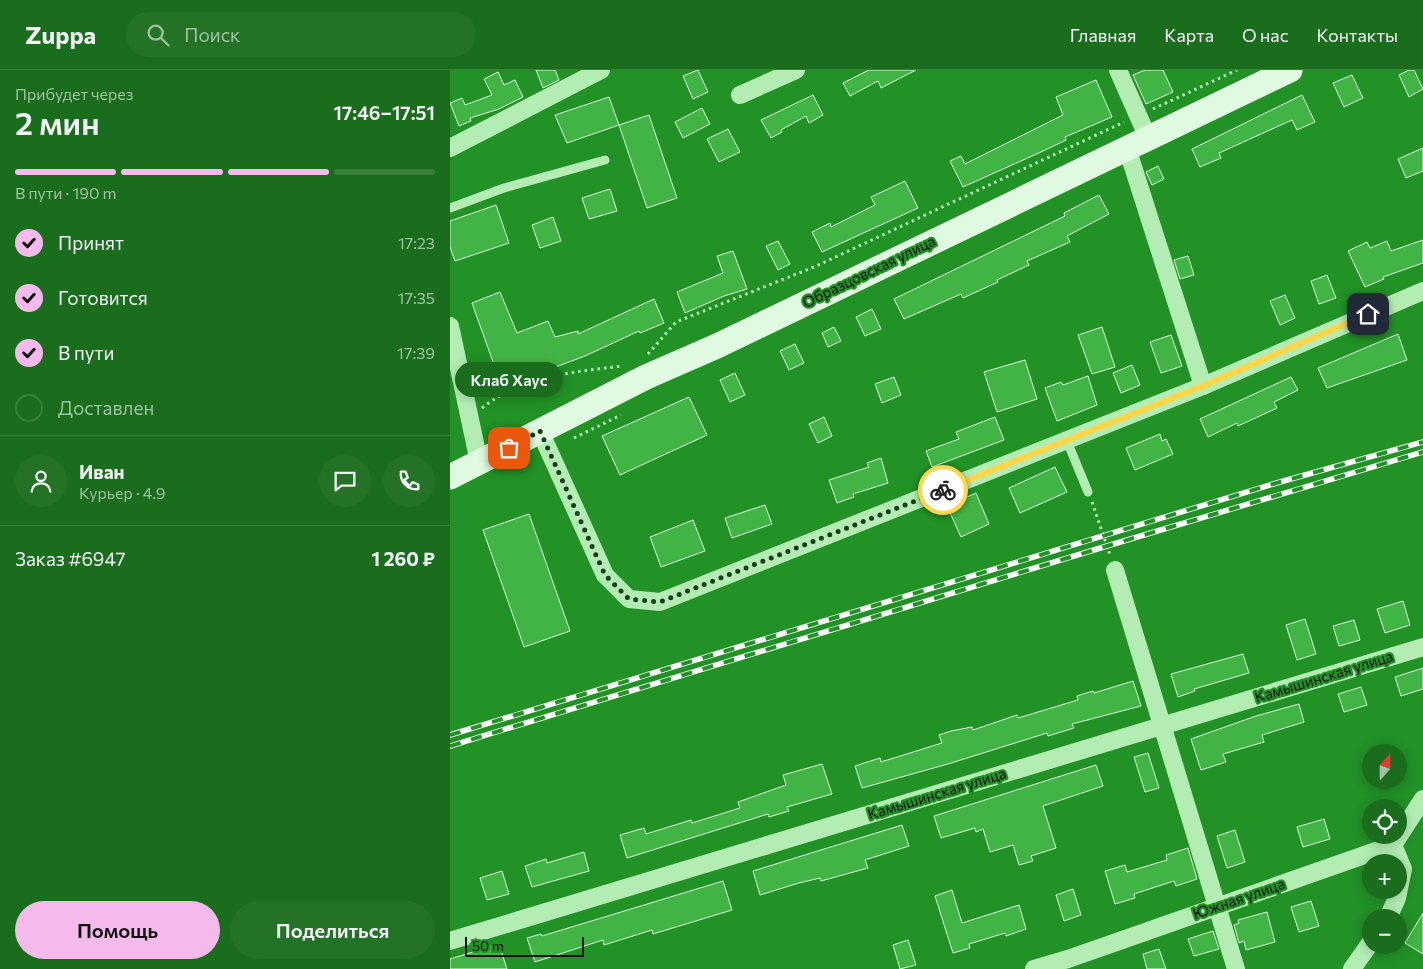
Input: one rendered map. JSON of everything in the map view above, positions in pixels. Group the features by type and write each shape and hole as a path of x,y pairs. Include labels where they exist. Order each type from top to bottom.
{"main road":[{"name":"Образцовская улица","path":"450,477 646,377 717,346 1290,70"}],"street":[{"path":"450,148 600,70"},
{"path":"740,95 796,70"},
{"path":"1118,70 1138,116 1137,143 1203,386"},
{"path":"540,431 605,575 629,599 660,602 1203,386 1423,291"},
{"path":"450,326 479,462"},
{"path":"1114,570 1219,906 1236,969"},
{"name":"Камышинская улица","path":"450,941 1423,647"},
{"path":"1392,909 1397,898 1404,869 1393,845 1423,799"},
{"name":"Южная улица","path":"1034,969 1068,959 1393,845"},
{"path":"1352,969 1363,954"}],"lane":[{"path":"450,208 504,188 605,160"},
{"path":"1066,441 1088,492"}],"path":[{"path":"646,356 676,322 814,267 1237,70"},
{"path":"499,395 554,375 627,365"},
{"path":"1088,492 1114,570"}],"building":[{"path":"536,70 555,70 559,80 543,88"},
{"path":"698,70 708,92 693,99 683,76"},
{"path":"869,70 916,70 881,88 878,81 850,96 843,83"},
{"path":"1145,70 1163,70 1173,92 1146,104 1133,75"},
{"path":"1409,70 1414,70 1423,89 1409,97 1399,75"},
{"path":"498,72 504,85 515,80 523,97 499,109 470,118 471,121 459,126 450,103 462,98 465,105 492,95 484,79"},
{"path":"1352,75 1363,98 1344,107 1333,83"},
{"path":"1096,80 1112,117 1065,137 1066,140 963,187 950,161 961,156 965,164 1063,115 1056,97"},
{"path":"813,95 823,115 809,123 806,116 771,138 761,120"},
{"path":"1302,95 1315,122 1297,130 1292,120 1219,153 1221,158 1200,167 1192,149"},
{"path":"609,97 619,125 567,143 555,115"},
{"path":"702,108 710,124 683,138 675,122"},
{"path":"649,115 677,198 647,208 619,125"},
{"path":"728,129 740,152 719,162 707,139"},
{"path":"1423,148 1423,171 1406,178 1398,159"},
{"path":"1158,166 1164,179 1152,185 1146,172"},
{"path":"905,181 918,208 822,252 812,232 830,223 831,227 875,205 871,197"},
{"path":"610,189 617,211 589,219 582,198"},
{"path":"1099,195 1109,214 1067,236 1070,242 1027,261 1029,265 997,280 998,282 963,298 961,294 904,319 894,299 1065,216 1064,213"},
{"path":"496,205 509,243 455,261 450,247 450,221"},
{"path":"553,217 561,241 540,248 532,225"},
{"path":"1423,240 1423,263 1383,277 1384,279 1365,287 1348,251 1367,242 1370,248 1387,241 1391,251"},
{"path":"778,241 790,264 778,270 766,246"},
{"path":"733,251 747,289 724,296 685,313 677,292 723,273 717,256"},
{"path":"1188,256 1194,275 1180,279 1174,260"},
{"path":"1327,275 1336,298 1319,304 1311,281"},
{"path":"500,292 517,333 548,321 555,337 578,331 578,334 654,299 664,323 640,333 639,331 585,356 502,387 472,303"},
{"path":"1285,295 1295,318 1280,325 1270,301"},
{"path":"872,309 881,329 865,336 856,317"},
{"path":"834,327 841,341 828,347 822,333"},
{"path":"1102,327 1115,367 1092,374 1078,335"},
{"path":"1398,334 1407,360 1327,388 1318,368"},
{"path":"1171,335 1182,366 1161,373 1150,342"},
{"path":"795,344 804,363 789,370 780,351"},
{"path":"1025,360 1037,399 997,412 984,372"},
{"path":"1132,365 1140,385 1121,393 1113,373"},
{"path":"735,373 745,395 730,402 720,380"},
{"path":"1088,376 1097,405 1057,421 1045,388 1061,382 1063,385"},
{"path":"894,377 901,395 882,403 875,384"},
{"path":"1291,377 1298,390 1274,402 1277,408 1238,426 1237,423 1208,437 1200,419"},
{"path":"689,397 707,435 620,475 602,436"},
{"path":"824,417 832,436 818,443 809,424"},
{"path":"995,417 1004,440 932,467 926,451 959,439 956,432"},
{"path":"1160,434 1162,441 1166,439 1173,454 1135,470 1126,448"},
{"path":"881,458 888,483 853,494 854,497 837,503 829,480 869,467 867,463"},
{"path":"1055,467 1067,492 1020,513 1009,488"},
{"path":"976,493 989,524 961,537 947,506"},
{"path":"765,505 772,524 732,538 725,518"},
{"path":"529,514 570,631 524,647 483,530"},
{"path":"693,520 705,551 661,567 650,537"},
{"path":"1403,601 1410,625 1385,633 1377,609"},
{"path":"1305,619 1316,654 1297,660 1286,625"},
{"path":"1354,620 1360,640 1339,646 1333,626"},
{"path":"1243,654 1249,673 1194,689 1195,691 1178,697 1171,674"},
{"path":"1423,668 1423,689 1401,696 1395,677"},
{"path":"1133,681 1141,706 1072,724 1074,728 1048,736 1047,733 948,764 862,788 855,766 880,758 881,762 942,743 939,735 951,731 972,727 973,730 1017,715 1018,718 1078,700 1077,696 1093,691 1094,693"},
{"path":"1361,687 1367,705 1344,712 1338,694"},
{"path":"1299,704 1304,722 1262,735 1264,742 1223,754 1226,762 1201,770 1191,739 1256,716"},
{"path":"1148,753 1159,788 1145,792 1134,757"},
{"path":"822,764 832,794 787,807 789,811 769,817 768,814 627,858 620,835 644,828 646,834 691,820 692,823 740,808 738,802 786,785 783,775"},
{"path":"1096,765 1103,786 1043,806 1056,848 1031,856 1033,861 1019,865 1013,845 990,852 983,829 976,832 975,828 941,838 934,816"},
{"path":"1324,819 1330,839 1303,847 1297,827"},
{"path":"902,825 909,846 865,860 868,868 821,881 820,878 799,883 760,895 753,871"},
{"path":"1235,830 1245,862 1227,868 1217,836"},
{"path":"1188,848 1197,879 1176,886 1174,881 1134,894 1135,898 1115,904 1105,871 1125,865 1127,872 1167,860 1166,855"},
{"path":"584,852 589,871 532,887 525,866 546,859 547,863"},
{"path":"502,871 509,894 487,900 480,878"},
{"path":"723,881 732,910 653,934 652,930 604,945 603,940 535,962 527,938 541,934 542,936"},
{"path":"1073,889 1081,915 1064,921 1056,895"},
{"path":"952,890 962,923 1019,905 1026,929 1006,936 1005,933 969,944 970,948 953,953 935,896"},
{"path":"1311,901 1319,926 1299,932 1291,907"},
{"path":"1267,912 1275,942 1246,950 1244,941 1239,943 1234,925 1239,923 1238,920"},
{"path":"1423,913 1423,954 1407,944 1407,940"},
{"path":"1213,931 1219,949 1194,956 1188,939"},
{"path":"908,940 916,965 900,969 893,945"},
{"path":"499,944 507,969 450,969 450,959"},
{"path":"1159,949 1166,969 1147,969 1143,954"}],"railway":[{"path":"450,735 1273,484 1423,442"},
{"path":"450,746 1423,452"}],"way so far":[{"path":"509,448 540,431 605,575 616,589 629,599 642,602 660,602 943,490"}],"place":[{"name":"Клаб Хаус","path":"509,448"}],"route":[{"path":"943,490 1203,386 1368,314"}]}
